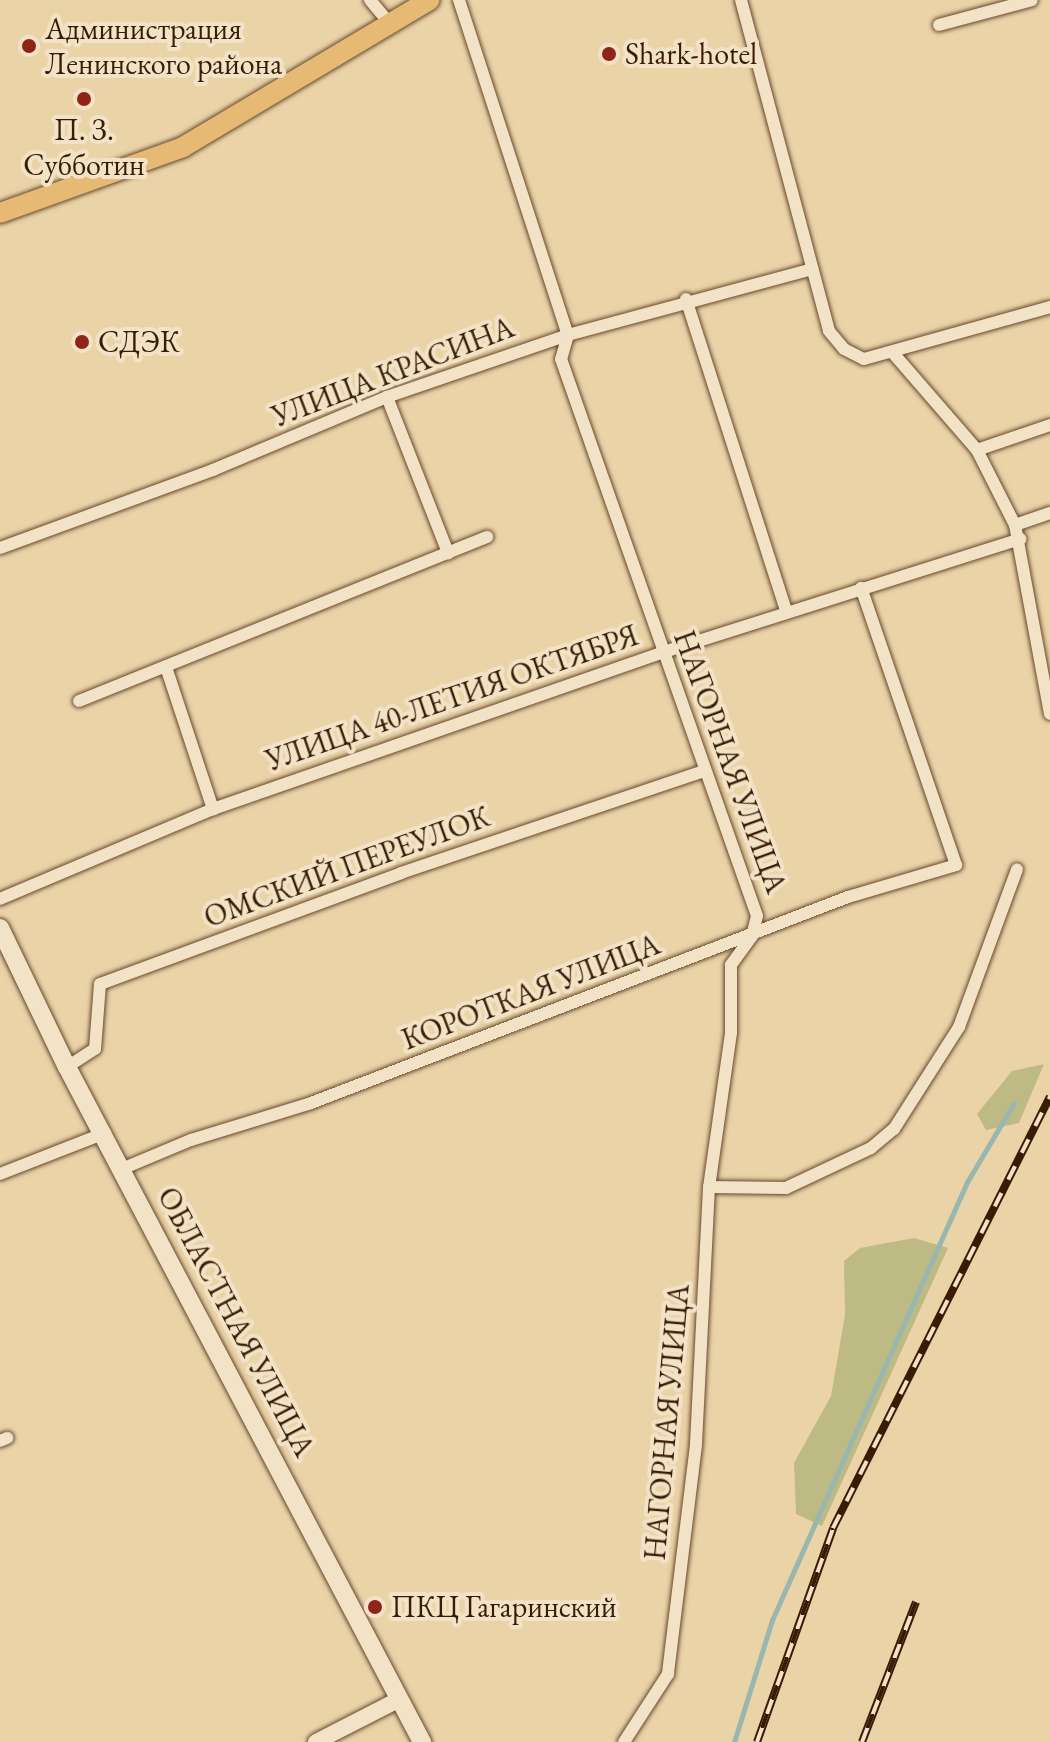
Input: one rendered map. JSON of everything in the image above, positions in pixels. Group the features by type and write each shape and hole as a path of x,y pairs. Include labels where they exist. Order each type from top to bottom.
{"main road":[{"path":"0,213 183,147 430,0"},
{"name":"ОБЛАСТНАЯ УЛИЦА","path":"0,928 67,1067 124,1168 422,1742"}],"street":[{"name":"НАГОРНАЯ УЛИЦА","path":"459,0 568,335 561,359 757,916 752,936 731,965 731,1033 709,1187 696,1445 668,1674 624,1742"},
{"path":"741,0 829,331 844,349 864,359 1050,307"},
{"path":"939,25 1032,0"},
{"path":"374,1 389,23"},
{"name":"УЛИЦА КРАСИНА","path":"0,548 213,470 387,397 568,335 686,299 812,269"},
{"path":"686,299 786,611"},
{"path":"893,353 977,450 1015,525 1050,714"},
{"path":"387,397 448,553"},
{"path":"977,450 1050,425"},
{"path":"1015,525 1050,513"},
{"path":"79,701 487,537"},
{"name":"УЛИЦА 40-ЛЕТИЯ ОКТЯБРЯ","path":"0,899 213,809 786,611 1020,539"},
{"name":"КОРОТКАЯ УЛИЦА","path":"124,1168 752,936 848,897 956,865 861,588"},
{"path":"166,667 213,809"},
{"name":"ОМСКИЙ ПЕРЕУЛОК","path":"67,1067 95,1049 100,984 401,873 704,771"},
{"path":"709,1187 786,1188 871,1148 894,1129 959,1027 1017,869"},
{"path":"0,1174 105,1133"},
{"path":"316,1742 400,1699"}],"shaded area":[{"path":"1044,1064 1019,1123 986,1130 977,1114 1012,1071"},
{"path":"914,1238 948,1248 822,1526 796,1514 794,1463 831,1396 845,1315 844,1261 860,1248"}],"waterway":[{"path":"734,1742 772,1620 967,1182 1014,1103"}],"railway":[{"path":"757,1742 833,1528 1050,1097"},
{"path":"862,1742 916,1602"}],"place":[{"name":"Администрация Ленинского района","path":"29,46"},
{"name":"Shark-hotel","path":"609,54"},
{"name":"П. З. Субботин","path":"84,99"},
{"name":"СДЭК","path":"82,342"},
{"name":"ПКЦ Гагаринский","path":"375,1607"}]}
